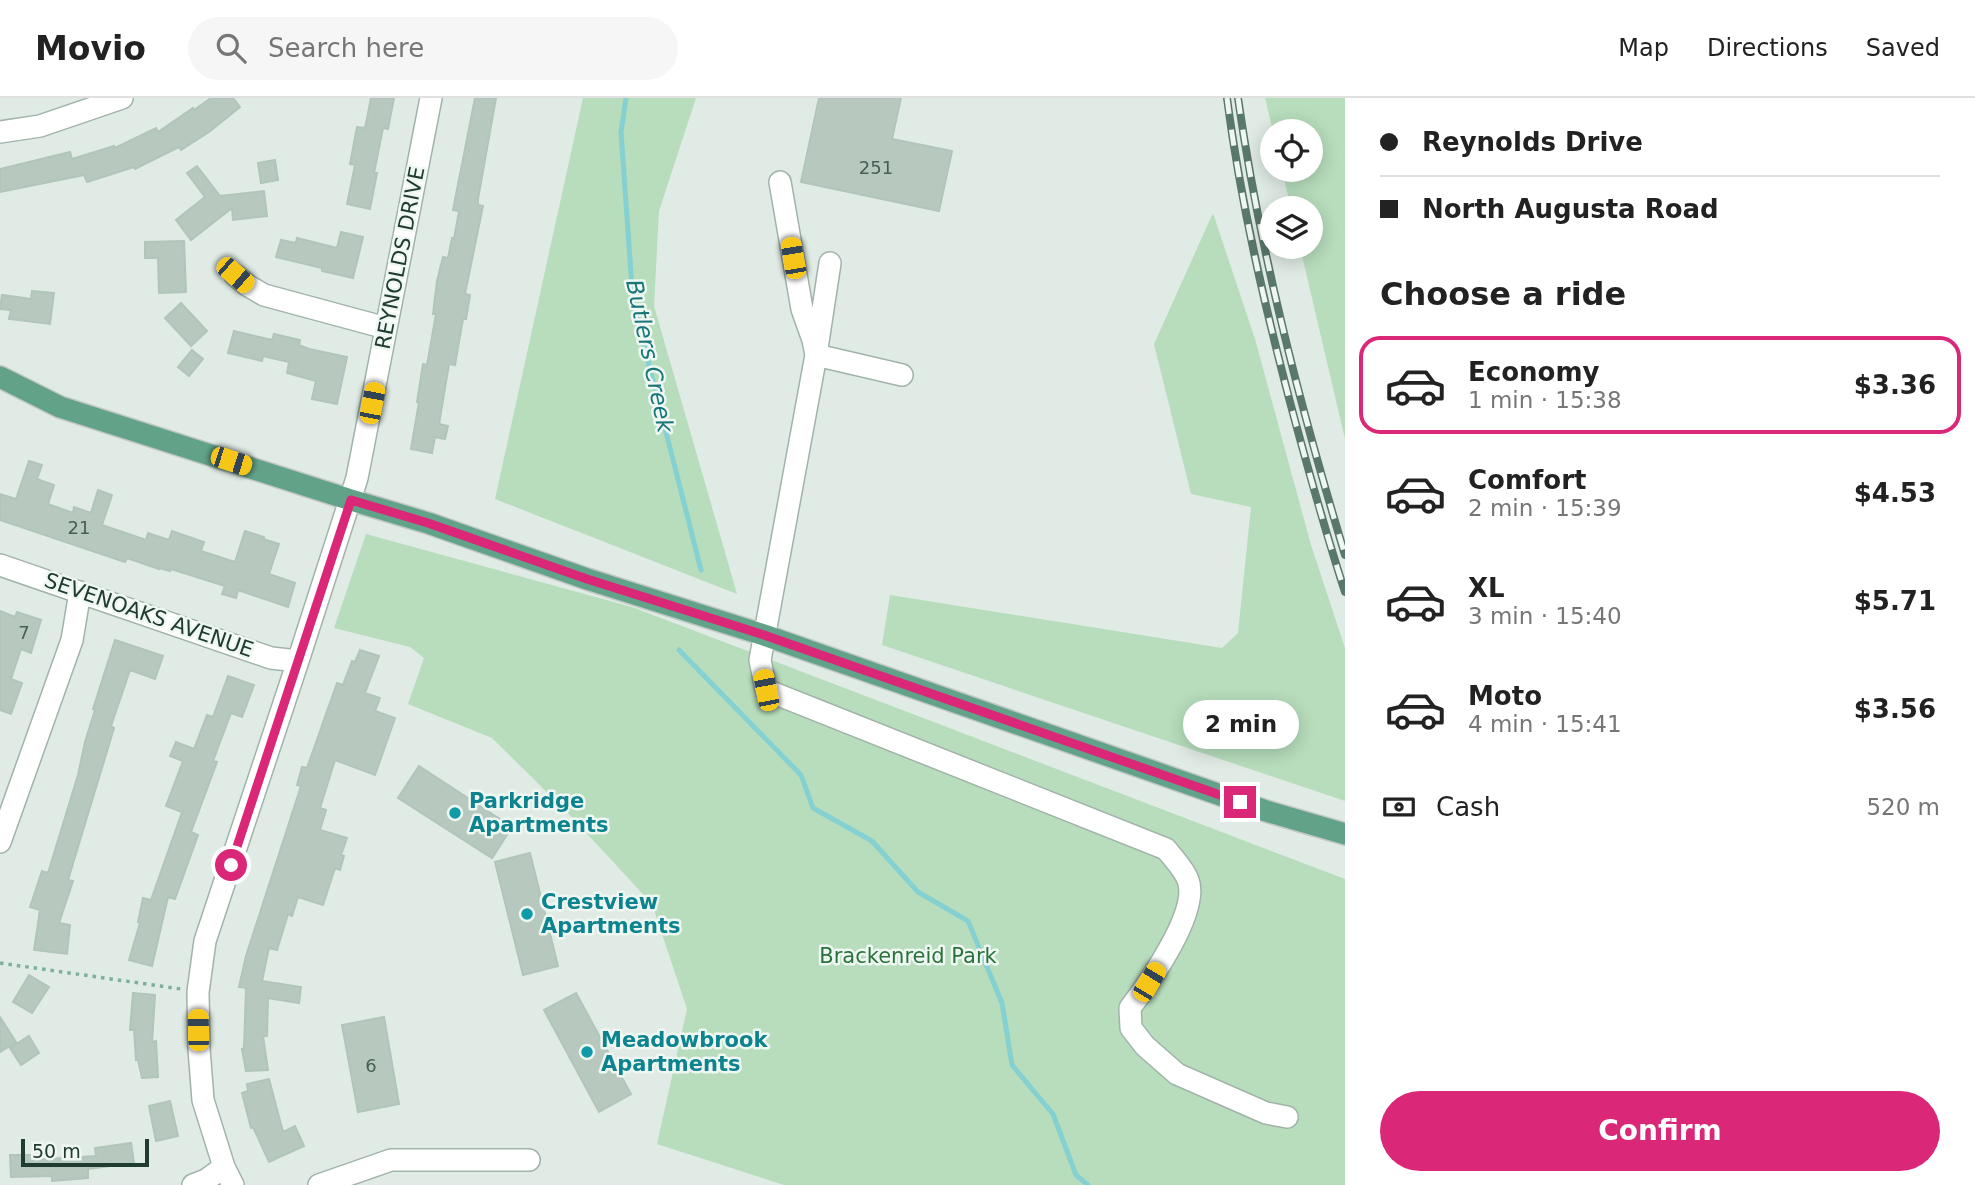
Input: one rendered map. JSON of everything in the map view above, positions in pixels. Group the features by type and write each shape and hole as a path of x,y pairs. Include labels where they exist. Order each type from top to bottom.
{"main road":[{"path":"0,377 60,407 428,523 587,579 764,635 1266,811 1345,834"}],"street":[{"path":"0,132 40,126 122,98"},
{"name":"REYNOLDS DRIVE","path":"228,1176 203,1100 198,992 205,941 357,478 431,98"},
{"path":"780,182 802,309 816,355"},
{"path":"830,263 816,355 760,660 766,690 1166,849 1188,879 1191,896 1172,943 1130,1008 1132,1028 1145,1046 1177,1074 1266,1113 1287,1117"},
{"path":"235,275 264,295 386,328"},
{"path":"816,355 902,375"},
{"name":"SEVENOAKS AVENUE","path":"0,565 271,658 299,661"},
{"path":"0,842 72,640 80,592"},
{"path":"319,1185 391,1160 529,1160"},
{"path":"193,1185 228,1176"}],"path":[{"path":"0,963 198,992"}],"green space":[{"path":"583,98 696,98 659,211 654,306 737,594 495,499"},
{"path":"1265,98 1345,98 1345,439 1303,259 1323,259 1323,196 1288,196 1285,182 1323,182 1323,119 1270,119"},
{"path":"1213,213 1255,339 1311,545 1345,648 1345,801 882,645 890,595 1222,648 1238,633 1251,507 1191,494 1154,344"},
{"name":"Brackenreid Park","path":"366,534 632,607 1345,879 1345,1185 784,1185 657,1144 687,1009 652,904 568,813 492,738 408,704 424,658 410,647 334,628"}],"building":[{"path":"211,98 233,98 240,107 181,150 179,147 135,169 134,167 87,182 84,175 0,192 0,169 70,152 72,159 114,146 115,148 156,128 158,132"},
{"path":"371,98 394,98 388,129 383,128 370,209 347,204 355,165 350,164 357,127 365,128"},
{"path":"475,98 496,98 478,199 478,205 483,206 465,294 470,295 466,319 463,319 455,365 449,364 439,424 448,426 445,439 435,437 432,453 411,449 423,364 427,365 436,314 433,314 437,281 443,257 448,258 452,238 454,239 459,211 453,210"},
{"path":"819,98 901,98 892,139 952,151 939,211 801,182"},
{"path":"275,160 278,180 261,183 258,163"},
{"path":"197,166 220,196 264,191 267,216 233,220 232,208 191,240 176,220 205,197 187,173"},
{"path":"341,232 363,237 353,278 276,257 281,240 296,243 297,238 337,248"},
{"path":"184,241 186,292 159,293 158,258 145,258 145,242"},
{"path":"32,291 54,293 50,324 9,319 11,310 0,309 2,295 31,299"},
{"path":"181,303 207,331 191,346 165,318"},
{"path":"234,331 272,340 274,334 300,340 299,345 309,349 347,357 337,404 312,399 316,381 287,373 289,362 263,356 262,361 228,353"},
{"path":"192,350 203,359 189,376 178,367"},
{"path":"29,461 42,465 37,479 54,485 48,504 73,513 74,507 91,513 98,490 112,495 102,525 146,540 148,533 169,540 172,531 204,542 201,551 235,562 245,531 279,544 269,574 295,583 288,607 238,590 236,598 222,594 225,586 127,558 125,562 0,520 0,494 16,499"},
{"path":"0,611 15,617 17,612 41,620 31,653 21,649 11,679 22,683 11,714 0,710"},
{"path":"115,640 163,656 155,679 130,670 111,726 114,728 68,880 73,881 59,923 70,925 67,954 34,950 40,910 30,907 42,871 48,873"},
{"path":"360,650 379,656 365,693 380,698 375,711 395,718 375,775 335,760 320,808 326,810 320,830 347,838 341,855 344,856 340,870 335,868 323,905 298,897 292,916 288,914 277,950 269,948 262,981 301,987 299,1003 268,998 267,1036 263,1036 268,1070 246,1071 242,1049 246,988 239,987 246,956 301,786 297,785 302,767 307,768 337,683 343,685 352,661 355,662"},
{"path":"228,676 254,685 242,717 231,713 213,761 217,762 191,832 198,835 175,899 168,897 152,966 129,960 140,923 138,922 143,898 151,900 182,812 166,806 183,761 170,756 176,742 194,749 207,715 213,717"},
{"name":"Parkridge Apartments","path":"419,766 512,827 492,858 398,798"},
{"name":"Crestview Apartments","path":"530,853 558,966 523,975 495,862"},
{"path":"29,975 49,987 32,1013 13,1002"},
{"path":"133,993 155,995 152,1042 156,1041 158,1077 142,1078 136,1060 134,1030 130,1030"},
{"name":"Meadowbrook Apartments","path":"576,993 631,1094 599,1112 544,1010"},
{"path":"0,1017 16,1042 0,1052"},
{"path":"384,1017 399,1104 358,1112 342,1025"},
{"path":"29,1036 39,1053 21,1065 10,1048"},
{"path":"269,1079 283,1132 295,1126 304,1146 269,1162 253,1127 251,1128 242,1093 248,1091 247,1084"},
{"path":"170,1101 178,1136 156,1141 149,1106"},
{"path":"131,1143 134,1163 88,1169 88,1178 52,1181 52,1176 11,1177 10,1155 33,1155 33,1160 96,1156 95,1148"}],"waterway":[{"name":"Butlers Creek","path":"626,98 621,132 633,302 701,570"},
{"name":"Butlers Creek","path":"679,650 801,775 813,808 872,841 918,892 968,921 1002,1003 1012,1065 1053,1114 1076,1175 1088,1185"}],"railway":[{"path":"1227,98 1239,179 1264,298 1306,461 1345,592"},
{"path":"1238,98 1258,214 1283,328 1345,555"}],"place":[{"name":"Parkridge Apartments","path":"455,813"},
{"name":"Crestview Apartments","path":"527,914"},
{"name":"Meadowbrook Apartments","path":"587,1052"}],"route":[{"path":"231,865 351,500 764,635 1240,802"}]}
